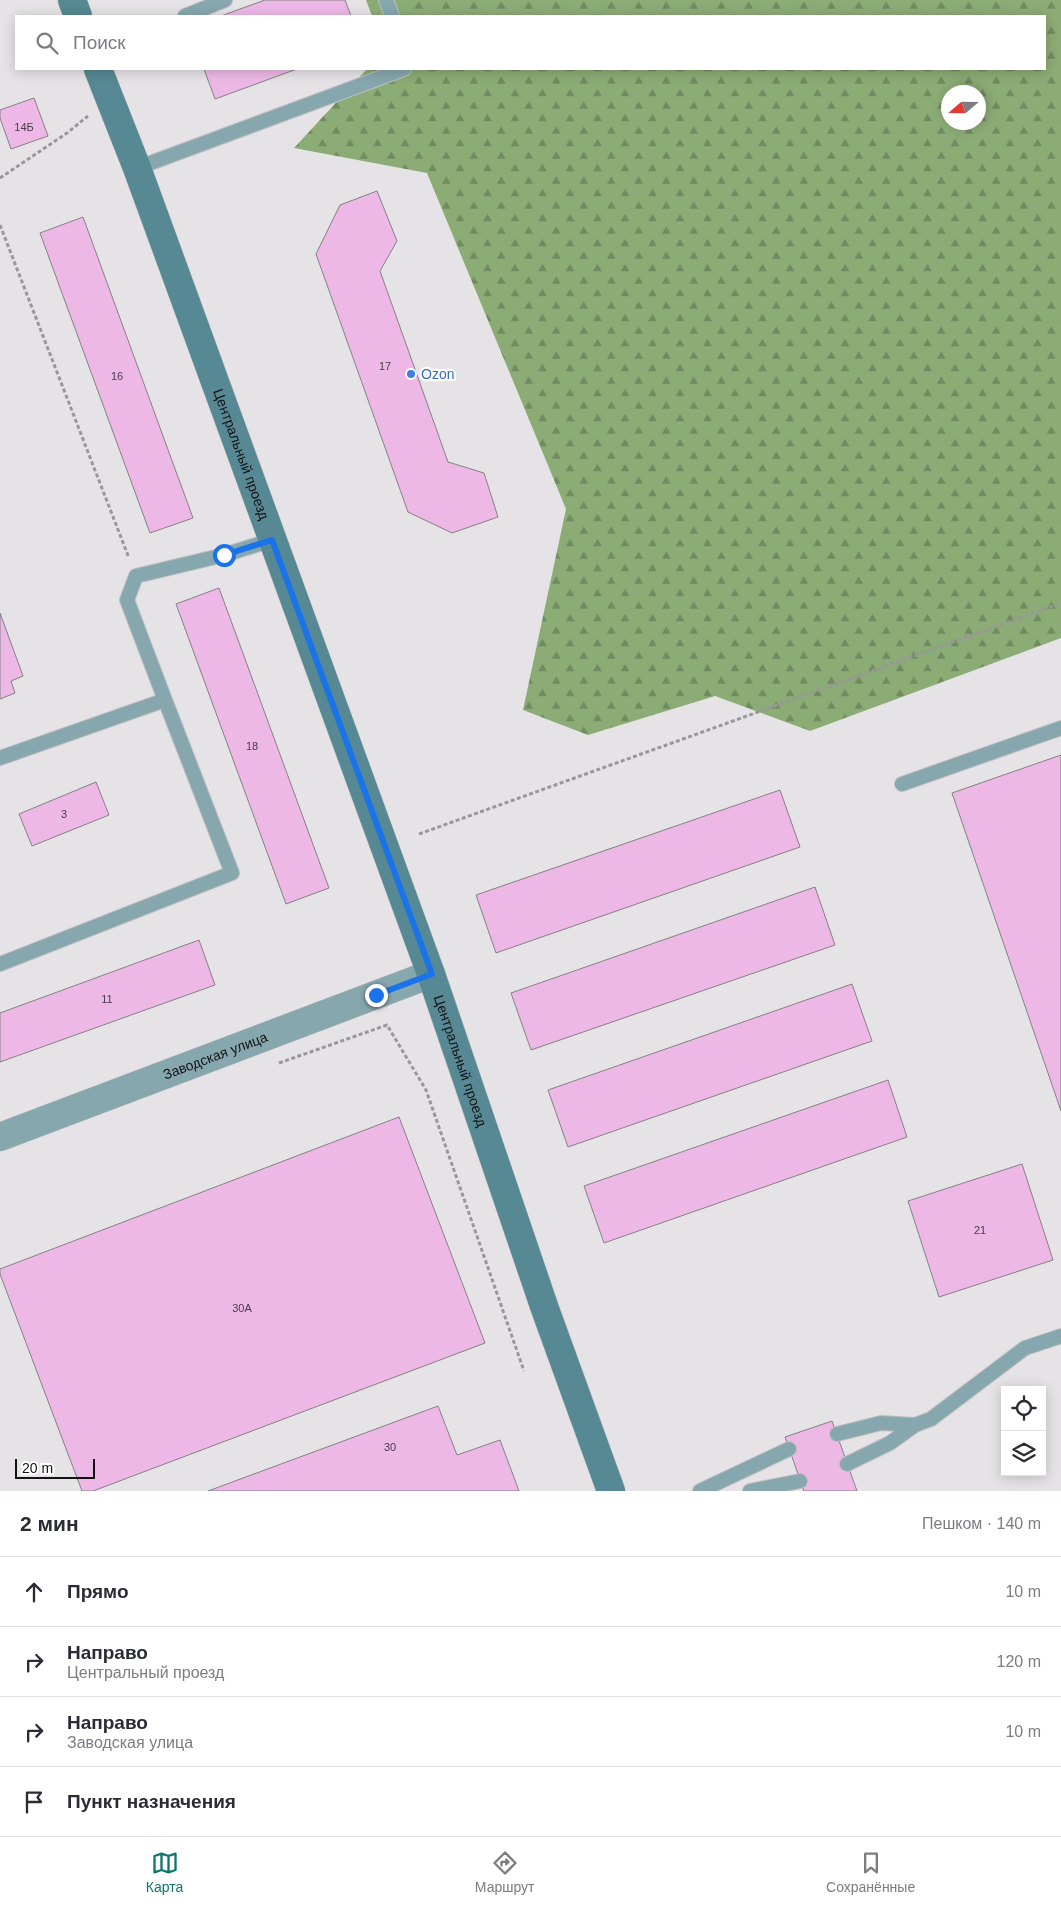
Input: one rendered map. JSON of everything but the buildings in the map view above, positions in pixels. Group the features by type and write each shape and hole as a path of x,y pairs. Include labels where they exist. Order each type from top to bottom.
{"main road":[{"path":"72,0 78,15"},
{"name":"Центральный проезд","path":"98,70 137,168 432,974 546,1309 611,1491"}],"street":[{"name":"Заводская улица","path":"0,1137 432,974"}],"lane":[{"path":"188,15 225,0"},
{"path":"386,0 392,15"},
{"path":"137,168 401,70"},
{"path":"0,964 232,873 127,600 136,576 224,555 272,540"},
{"path":"0,758 165,700"},
{"path":"902,784 1061,728"},
{"path":"847,1464 890,1443 915,1425 931,1419 1025,1348 1061,1336"},
{"path":"837,1434 881,1423 915,1425"},
{"path":"700,1491 789,1449"},
{"path":"750,1491 800,1481"}],"path":[{"path":"0,178 67,133 109,98"},
{"path":"0,225 136,576"},
{"path":"419,834 1061,603"},
{"path":"277,1064 387,1025 426,1090 524,1371"}],"green space":[{"path":"366,0 1061,0 1061,638 810,731 715,696 588,735 523,710 566,509 427,173 294,148 366,70 1046,70 1046,15 372,15"}],"place":[{"name":"Ozon","path":"411,374"}],"route":[{"path":"224,555 272,540 432,974 376,995"}]}
